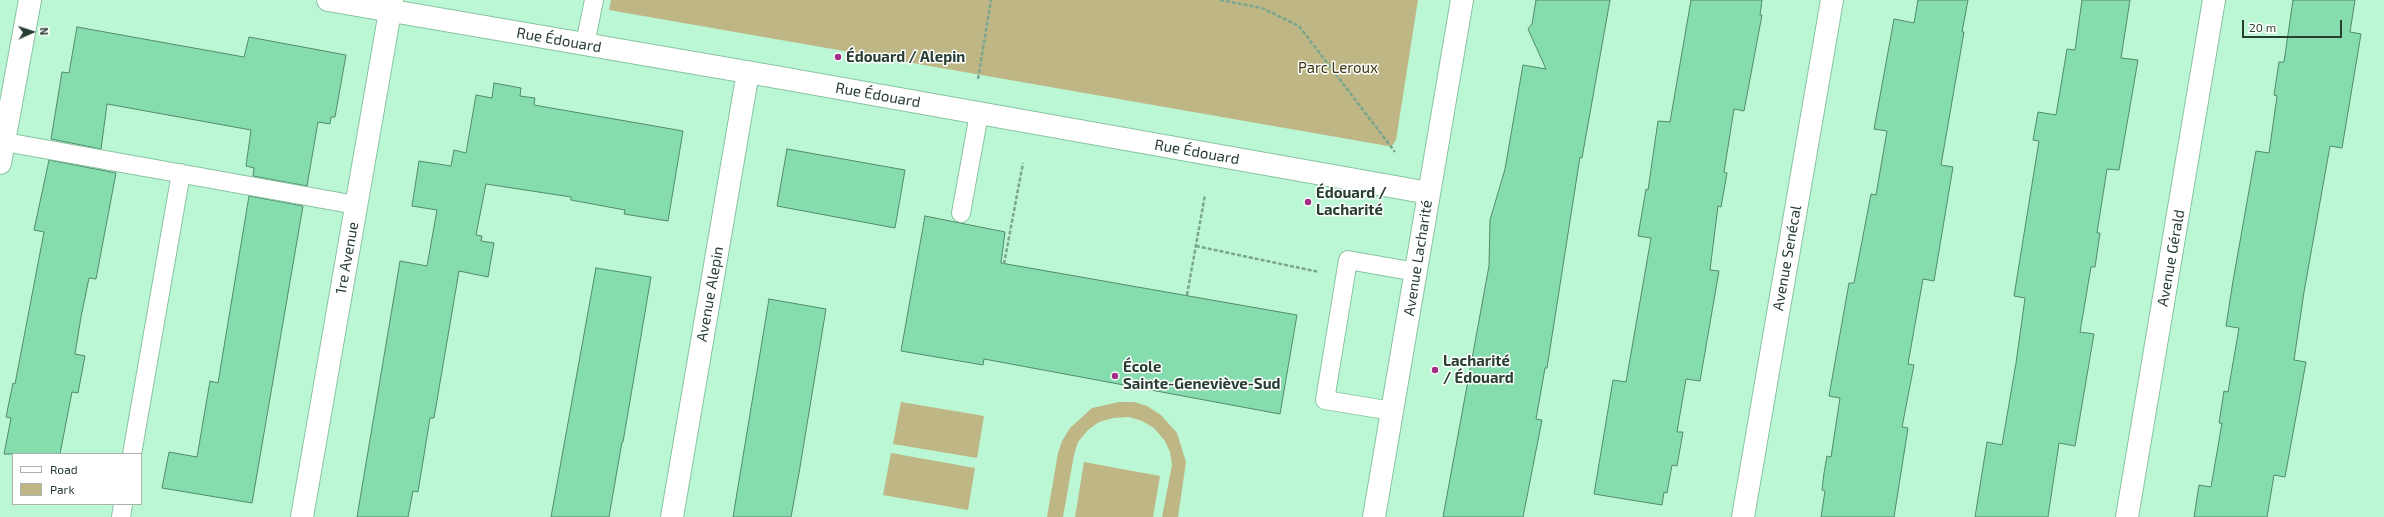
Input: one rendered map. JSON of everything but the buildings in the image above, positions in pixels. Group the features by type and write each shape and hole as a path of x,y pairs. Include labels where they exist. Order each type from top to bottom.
{"street":[{"path":"0,163 2,141 30,0"},
{"name":"Rue Édouard","path":"328,0 391,5 586,44 1429,193"},
{"name":"Avenue Lacharité","path":"1374,517 1462,0"},
{"name":"Avenue Senécal","path":"1743,517 1832,0"},
{"name":"Avenue Gérald","path":"2127,517 2214,0"},
{"name":"1re Avenue","path":"302,517 391,5"},
{"name":"Avenue Alepin","path":"672,517 748,72"}],"lane":[{"path":"586,44 594,0"},
{"path":"961,213 979,114"},
{"path":"2,141 356,205"},
{"path":"132,453 181,173"},
{"path":"1392,411 1326,400 1348,260 1416,272"},
{"path":"121,517 123,505"}],"path":[{"path":"978,79 991,0"},
{"path":"1220,0 1262,8 1299,26 1394,152"},
{"path":"1004,264 1023,163"},
{"path":"1187,295 1205,195"},
{"path":"1196,246 1305,270"}],"green space":[{"name":"Parc Leroux","path":"611,0 1418,0 1396,140 1392,146 1388,146 609,10"},
{"path":"901,402 984,416 977,458 893,444"},
{"path":"1119,402 1134,402 1147,406 1161,415 1177,433 1186,462 1178,517 1162,517 1172,465 1170,452 1165,441 1154,428 1142,421 1129,417 1113,418 1099,422 1088,430 1078,442 1074,455 1063,517 1047,517 1058,453 1062,441 1070,428 1092,408"},
{"path":"891,453 975,468 968,510 883,495"},
{"path":"1084,462 1160,476 1153,517 1075,517"}],"place":[{"name":"Édouard / Alepin","path":"838,57"},
{"name":"Édouard / Lacharité","path":"1308,202"},
{"name":"Lacharité / Édouard","path":"1435,370"},
{"name":"École Sainte-Geneviève-Sud","path":"1115,376"}]}
